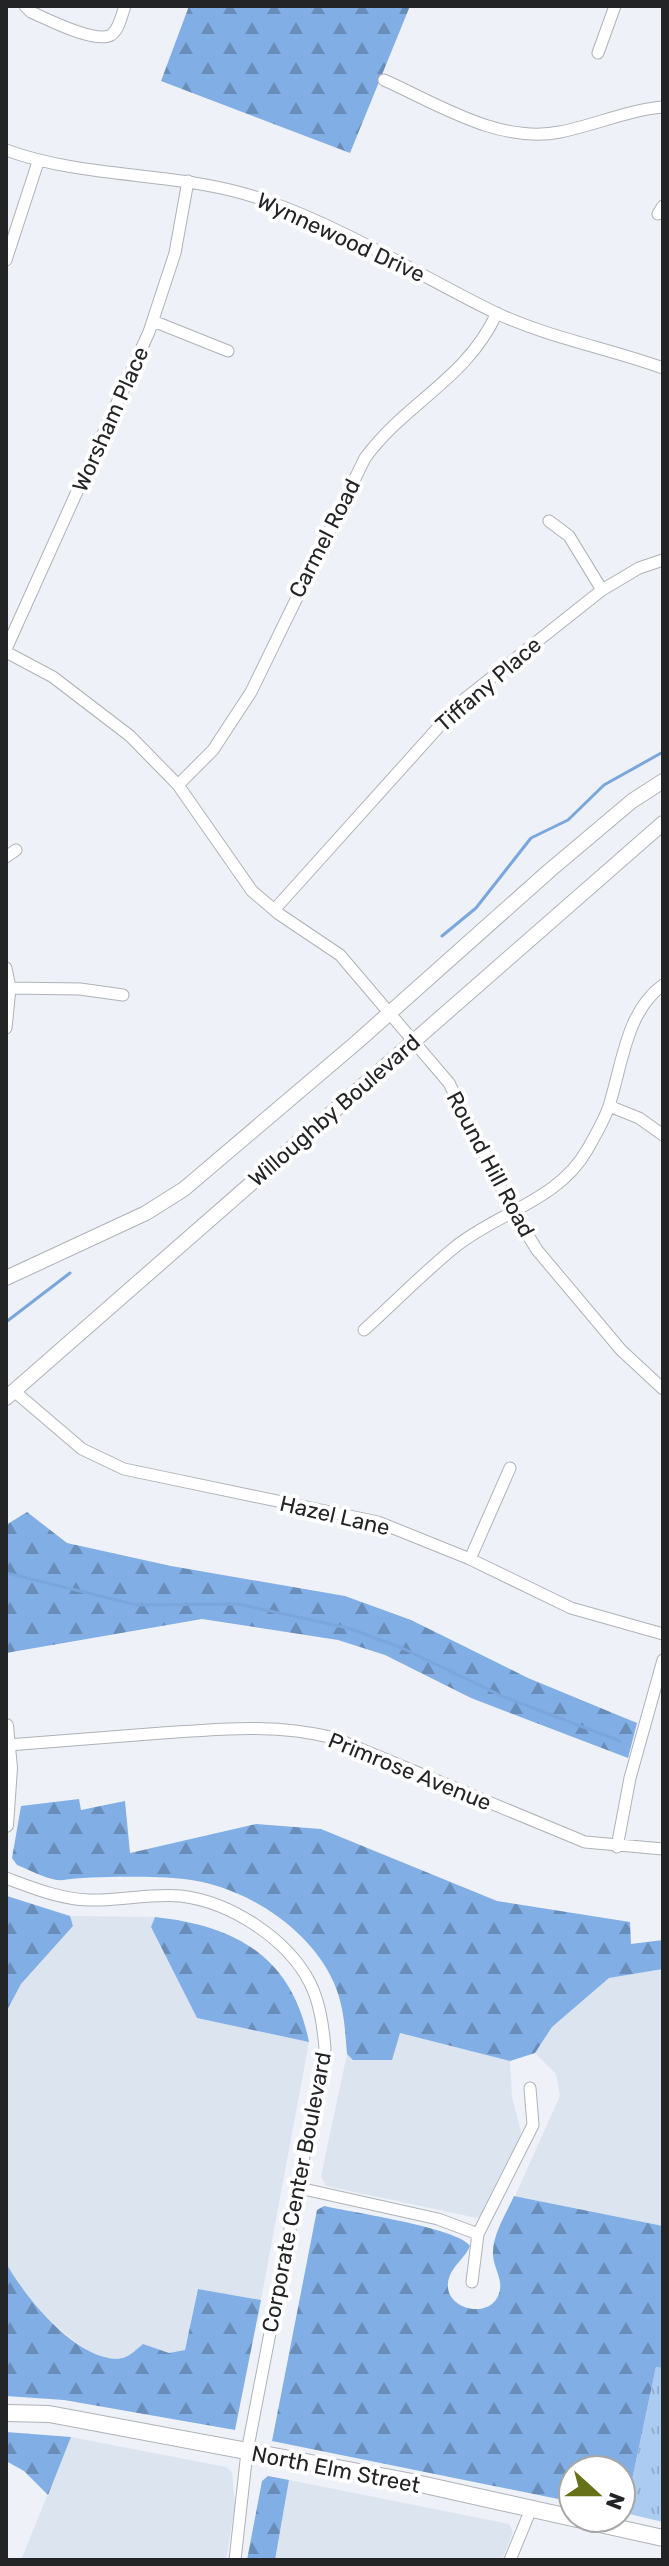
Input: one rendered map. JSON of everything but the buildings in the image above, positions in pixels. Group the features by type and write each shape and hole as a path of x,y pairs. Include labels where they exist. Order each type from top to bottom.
{"main road":[{"name":"North Elm Street","path":"6,2413 49,2414 407,2481 663,2538"}],"street":[{"path":"25,6 31,12 91,36 102,37 116,28 125,6"},
{"path":"598,53 615,6"},
{"path":"384,80 481,123 529,135 559,132 663,107"},
{"name":"Wynnewood Drive","path":"6,150 38,162 97,173 188,181 232,189 280,206 497,313 561,340 663,368"},
{"path":"6,260 38,162"},
{"name":"Worsham Place","path":"6,651 153,321 175,253 188,181"},
{"name":"Carmel Road","path":"178,785 213,750 251,692 365,458 385,430 475,354 497,313"},
{"path":"153,321 228,351"},
{"path":"549,521 569,536 602,590"},
{"name":"Tiffany Place","path":"275,909 462,701 602,590 639,568 663,560"},
{"name":"Round Hill Road","path":"6,651 95,706 130,736 178,785 252,891 340,955 390,1011 449,1083 513,1211 537,1250 621,1350 663,1389"},
{"name":"Willoughby Boulevard","path":"6,1278 146,1213 184,1189 561,861 632,801 663,781"},
{"name":"Willoughby Boulevard","path":"10,1395 663,823"},
{"path":"6,968 10,988 6,1028"},
{"path":"364,1330 455,1247 540,1197 563,1179 585,1154 609,1106 622,1054 639,1014 663,985"},
{"path":"10,988 80,989 123,995"},
{"path":"609,1106 639,1118 663,1135"},
{"name":"Hazel Lane","path":"10,1395 82,1449 124,1469 378,1522 470,1559 571,1608 663,1634"},
{"path":"470,1559 510,1468"},
{"path":"617,1847 630,1778 663,1660"},
{"path":"6,1726 9,1807 6,1825"},
{"name":"Primrose Avenue","path":"8,1745 237,1727 309,1731 334,1738 542,1827 585,1842 663,1849"},
{"name":"Corporate Center Boulevard","path":"6,1878 54,1895 89,1900 147,1896 204,1901 254,1925 292,1956 310,1982 320,2008 325,2048 247,2452 235,2560"},
{"path":"472,2282 478,2234 533,2125 530,2088"},
{"path":"299,2188 438,2219 478,2234"},
{"path":"510,2560 531,2509"}],"shaded area":[{"path":"70,1916 155,1917 151,1927 197,2018 309,2042 261,2300 198,2289 185,2350 169,2353 143,2344 126,2358 106,2358 90,2353 52,2323 17,2284 6,2263 6,2012 21,1984 73,1926"},
{"path":"663,1969 663,2226 515,2196 560,2096 556,2074 535,2053 552,2027 609,1978"},
{"path":"400,2033 510,2061 512,2097 521,2132 516,2151 483,2214 477,2218 326,2186 321,2176 347,2054 354,2060"},
{"path":"71,2437 226,2467 232,2472 235,2505 226,2560 21,2560"},
{"path":"289,2480 509,2524 513,2532 502,2560 275,2560"}],"green space":[{"path":"189,6 410,6 350,153 161,81"},
{"path":"27,1512 67,1543 171,1566 345,1596 411,1620 528,1678 637,1723 628,1758 471,1698 385,1655 338,1640 202,1619 6,1653 6,1525"},
{"path":"79,1799 81,1810 125,1801 130,1853 256,1824 321,1829 497,1901 630,1922 631,1944 663,1940 663,1969 609,1978 552,2027 535,2053 510,2061 400,2033 392,2060 353,2060 347,2054 344,2018 337,1992 323,1963 292,1928 251,1900 229,1890 184,1879 123,1877 58,1880 17,1865 12,1858 21,1806"},
{"path":"7,1896 70,1916 73,1926 21,1984 6,2012"},
{"path":"155,1917 211,1928 256,1951 274,1967 289,1988 301,2013 309,2042 197,2018 151,1927"},
{"path":"514,2196 663,2226 663,2368 656,2367 637,2456 637,2454 557,2454 557,2499 272,2441 317,2210 324,2206 379,2217 462,2239 470,2246 451,2272 449,2292 459,2304 475,2309 491,2304 499,2292 493,2247"},
{"path":"6,2263 26,2293 55,2326 89,2351 106,2358 126,2357 143,2344 169,2353 185,2350 198,2289 261,2300 235,2430 64,2400 6,2396"},
{"path":"656,2367 663,2368 663,2522 637,2516 637,2456"},
{"path":"6,2432 71,2437 48,2495 24,2471 6,2461"},
{"path":"268,2476 289,2480 275,2560 247,2560 262,2481"}],"waterway":[{"path":"442,936 476,908 531,838 568,820 604,785 663,752"},
{"path":"6,1322 70,1273"},
{"path":"6,1573 137,1605 238,1604 348,1628 402,1648 504,1697 620,1741"}]}
